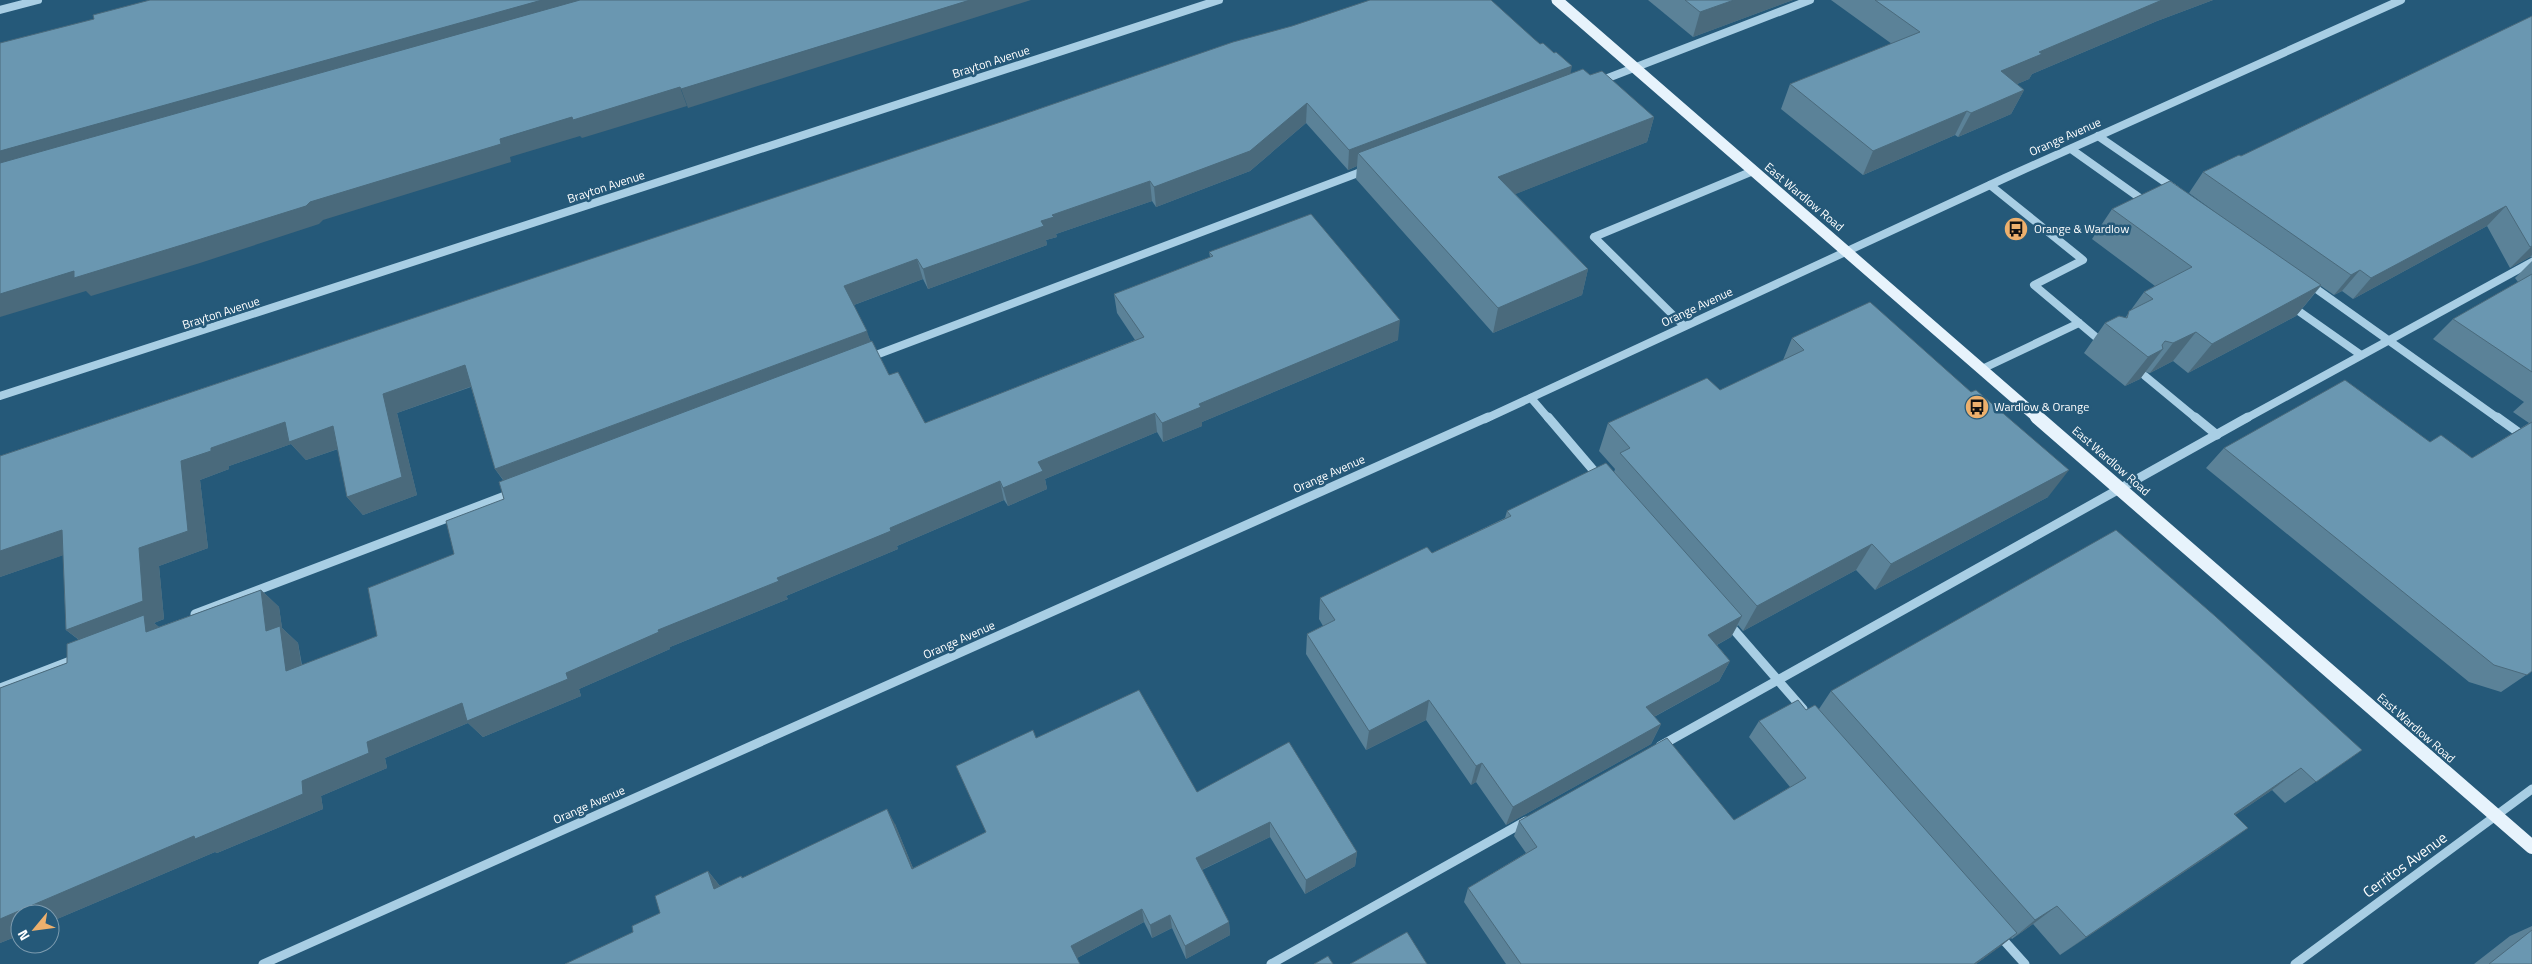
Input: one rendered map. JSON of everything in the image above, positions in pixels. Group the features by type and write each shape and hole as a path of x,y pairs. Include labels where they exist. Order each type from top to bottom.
{"main road":[{"name":"East Wardlow Road","path":"1557,0 2120,487 2532,847"}],"street":[{"path":"0,10 38,0"},
{"name":"Brayton Avenue","path":"0,396 1219,0"},
{"name":"Orange Avenue","path":"263,964 1530,398 1849,252 1990,185 2401,0"},
{"path":"1590,85 1805,1"},
{"path":"2098,136 2178,192"},
{"path":"2071,149 2152,206"},
{"path":"856,363 1376,166"},
{"path":"1684,326 1594,237 1753,171"},
{"path":"1990,185 2083,260 2034,286 2104,343"},
{"path":"1649,752 2120,487 2532,262"},
{"path":"2297,275 2532,442"},
{"path":"2281,298 2361,356"},
{"path":"1982,368 2079,323"},
{"path":"2144,376 2217,435"},
{"path":"1530,398 1608,487"},
{"path":"186,617 521,490"},
{"path":"1719,613 1810,717"},
{"path":"0,688 84,656"},
{"name":"Cerritos Avenue","path":"2295,964 2532,789"},
{"path":"1271,964 1537,814"},
{"path":"1992,926 2024,964"}],"building":[{"path":"150,0 542,0 0,151 0,43 94,19 93,15"},
{"path":"580,0 970,0 681,89 680,87 573,120 572,117 500,139 501,144 310,202 306,206 74,278 74,271 0,294 0,163"},
{"path":"1370,0 1491,0 1540,44 1543,43 1572,66 1349,150 1307,103 1250,151 1154,187 1150,181 1052,215 1054,217 1041,221 1044,226 923,269 917,259 844,286 867,331 495,469 465,365 383,394 402,477 347,497 333,426 289,442 285,422 211,448 211,451 181,461 188,531 139,548 143,601 66,630 62,530 0,551 0,456 1001,122 1233,42 1292,26"},
{"path":"1685,0 1734,0 1700,12"},
{"path":"1875,0 2162,0 2039,52 2042,54 2001,71 2024,90 1971,113 1967,111 1873,151 1790,84 1920,32"},
{"path":"2532,16 2532,246 2530,247 2506,206 2371,278 2360,270 2351,275 2203,172 2239,155 2241,156"},
{"path":"1583,69 1590,75 1602,71 1654,117 1498,177 1588,269 1498,308 1358,153"},
{"path":"2170,181 2321,285 2212,344 2196,332 2173,343 2165,341 2162,345 2163,349 2148,357 2105,323 2119,316 2127,318 2129,311 2153,299 2144,292 2192,267 2112,209"},
{"path":"1311,214 1400,320 1199,404 1201,407 1162,423 1155,413 1038,462 1043,471 1003,488 1000,481 890,528 891,531 777,578 779,581 658,630 659,632 566,673 568,679 467,721 462,703 367,742 369,753 302,781 303,794 195,839 194,836 35,904 10,904 10,915 0,919 0,688 67,663 67,644 144,615 146,632 261,590 266,631 280,626 286,671 377,636 368,588 454,554 446,521 504,499 499,482 872,341 889,375 898,372 925,423 1144,337 1114,294 1213,256 1209,252"},
{"path":"2532,274 2532,372 2453,319"},
{"path":"1870,302 1971,392 1976,390 2069,470 1891,564 1872,544 1757,606 1620,453 1630,448 1608,423 1707,378 1720,390 1804,350 1792,338"},
{"path":"2345,380 2430,442 2441,435 2472,458 2532,422 2532,671 2527,675 2494,665 2224,448"},
{"path":"1606,463 1742,616 1708,635 1730,661 1646,707 1661,724 1513,807 1482,763 1476,766 1429,700 1369,731 1307,634 1335,620 1320,598 1427,547 1432,553 1511,516 1507,511"},
{"path":"2116,530 2215,616 2362,750 2316,782 2301,768 2234,814 2248,828 2086,937 2057,906 2035,920 1831,691"},
{"path":"1139,690 1197,792 1289,742 1357,852 1306,880 1270,822 1196,858 1229,922 1185,946 1170,915 1150,925 1142,909 1071,946 1080,964 565,964 633,932 632,926 660,913 655,896 708,871 714,889 741,876 742,878 887,809 912,869 986,832 956,766 1033,730 1036,738"},
{"path":"1798,700 1806,710 1815,705 2017,933 1974,964 1521,964 1468,888 1537,847 1519,821 1667,738 1734,820 1806,778 1759,721"},
{"path":"2532,930 2532,964 2489,964"},
{"path":"1407,932 1427,964 1350,964"},
{"path":"1328,956 1333,964 1314,964"}],"place":[{"name":"Orange & Wardlow","path":"2016,229"},
{"name":"Wardlow & Orange","path":"1977,407"}]}
